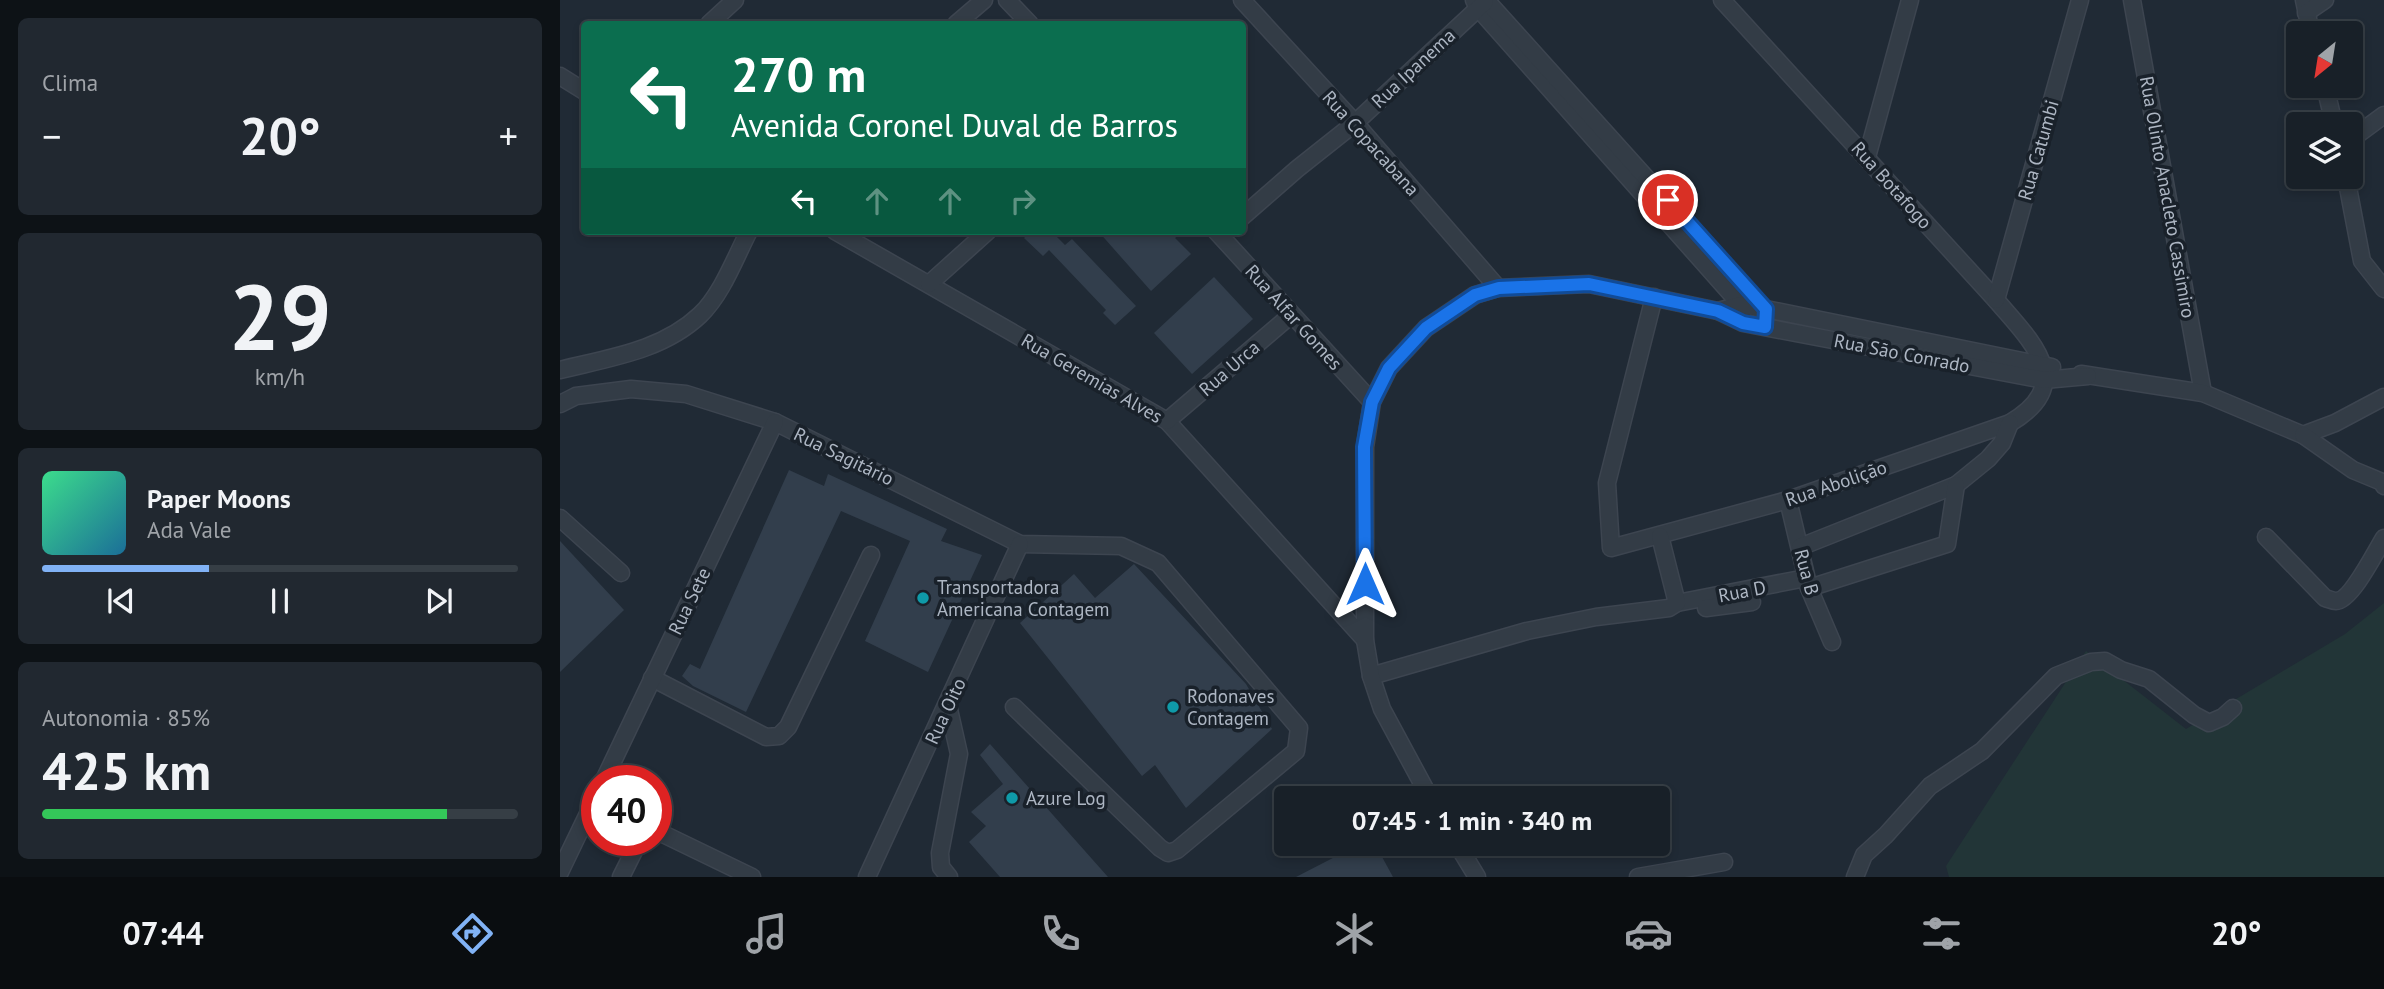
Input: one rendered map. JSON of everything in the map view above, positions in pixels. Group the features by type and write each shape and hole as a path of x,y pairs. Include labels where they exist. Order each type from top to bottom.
{"street":[{"path":"712,21 735,0"},
{"path":"960,21 984,0"},
{"path":"1007,0 1027,21"},
{"name":"Rua Copacabana","path":"1242,0 1355,123 1499,288"},
{"path":"1867,156 1910,0"},
{"name":"Rua Catumbi","path":"1996,300 2080,0"},
{"name":"Rua Olinto Anacleto Cassimiro","path":"2132,0 2203,393"},
{"path":"2305,7 2325,0"},
{"path":"1482,2 1699,246 1766,309 1765,327"},
{"name":"Rua Ipanema","path":"1246,214 1355,123 1482,2"},
{"name":"Rua Botafogo","path":"1728,3 1996,300 2037,350 2044,373"},
{"path":"560,76 581,89"},
{"path":"2363,130 2384,115"},
{"path":"2348,189 2362,261 2384,289"},
{"path":"560,370 660,343 679,332 701,314 714,296 746,235"},
{"name":"Rua Geremias Alves","path":"842,235 1167,421 1365,639"},
{"path":"929,284 984,235"},
{"name":"Rua Alfar Gomes","path":"1223,235 1291,315 1372,402"},
{"path":"1699,246 1741,305 1743,323"},
{"name":"Rua São Conrado","path":"1424,786 1382,709 1371,676 1365,639 1364,447 1372,402 1389,368 1426,328 1475,295 1499,288 1589,284 1718,311 1743,323 1765,327 2044,373 2088,376 2203,393 2303,435 2353,470 2384,484"},
{"name":"Rua Abolição","path":"1654,297 1607,484 1611,548 1788,500 2010,423 2034,405 2044,373"},
{"name":"Rua São Conrado","path":"1718,311 1741,305 1766,309 2044,373"},
{"name":"Rua Urca","path":"1167,421 1291,315"},
{"name":"Rua Sagitário","path":"560,404 576,396 631,389 686,394 775,422 1020,544 1121,546 1158,563 1299,728 1296,751 1177,850 1168,853 1014,707"},
{"path":"2303,435 2335,423 2384,397"},
{"name":"Rua Sete","path":"611,765 775,422"},
{"name":"Rua Abolição","path":"1800,547 1956,485 1988,459 2002,443 2010,423"},
{"path":"1808,583 1947,544 1956,485"},
{"name":"Rua B","path":"1788,500 1808,583 1832,642"},
{"path":"560,518 621,573"},
{"path":"1660,536 1673,606"},
{"path":"2266,537 2325,598 2337,601 2345,598 2360,578 2384,538"},
{"name":"Rua Oito","path":"867,877 1020,544"},
{"path":"652,678 766,737 779,736 788,727 871,555"},
{"name":"Rua D","path":"1673,606 1808,583"},
{"path":"1371,676 1527,631 1596,617 1673,606 1682,611 1752,602"},
{"path":"1855,877 1864,855 1930,786 1982,751 2056,676 2091,662 2105,661 2121,670 2149,679 2194,715 2209,723 2223,718 2233,708"},
{"path":"948,705 959,754 940,853 941,867 949,877"},
{"path":"560,872 581,828"},
{"path":"672,838 752,877"},
{"path":"621,877 632,856"},
{"path":"1464,856 1477,877"},
{"path":"1638,877 1724,862"}],"shaded area":[{"path":"2384,603 2384,877 1949,877 1946,866 2086,651 2186,729 2345,634"}],"building":[{"path":"1027,235 1055,235 1065,245 1072,239 1136,306 1115,325 1103,313 1106,310 1049,250 1043,256 1024,238"},
{"path":"1102,235 1179,235 1175,238 1191,254 1151,291"},
{"path":"1214,277 1253,319 1192,374 1154,333"},
{"name":"Transportadora Americana Contagem","path":"789,470 824,486 828,474 947,529 941,541 982,555 928,672 865,641 910,541 841,511 746,712 693,686 682,676 690,664 700,669"},
{"path":"560,541 624,610 560,672"},
{"name":"Rodonaves Contagem","path":"1134,564 1246,684 1272,729 1186,808 1155,765 1142,776 1020,623 1074,574 1095,598"},
{"name":"Azure Log","path":"990,744 1108,877 1000,877 969,842 986,826 971,812 1003,784 980,755"},
{"path":"1337,856 1382,856 1393,877 1296,877"}],"place":[{"name":"Transportadora Americana Contagem","path":"923,598"},
{"name":"Rodonaves Contagem","path":"1173,707"},
{"name":"Azure Log","path":"1012,798"}],"route":[{"path":"1365,584 1364,447 1372,402 1389,368 1426,328 1475,295 1499,288 1589,284 1718,311 1743,323 1765,327 1766,309 1668,200"}]}
